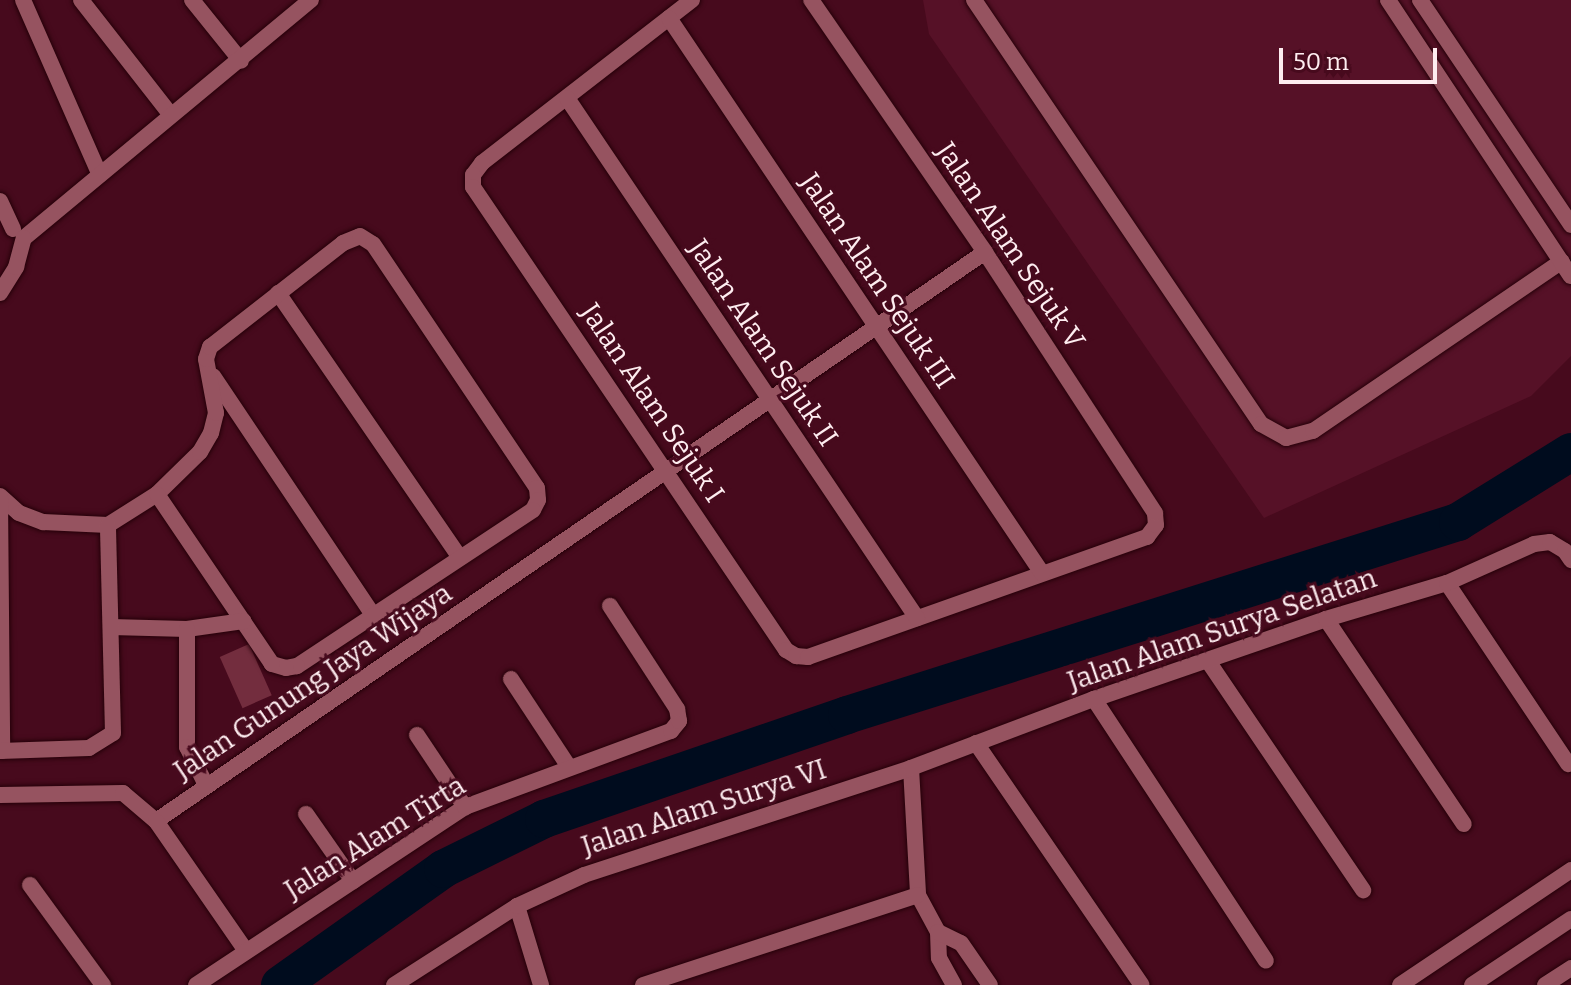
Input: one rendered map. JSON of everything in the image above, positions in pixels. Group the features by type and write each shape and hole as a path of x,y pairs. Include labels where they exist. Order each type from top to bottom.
{"street":[{"path":"23,0 100,175"},
{"path":"81,0 171,115"},
{"path":"192,0 241,61"},
{"path":"12,233 100,175 241,61 310,0"},
{"path":"567,98 692,0"},
{"name":"Jalan Alam Sejuk V","path":"811,0 985,252 1155,513 1156,525 1147,537 1042,573"},
{"path":"974,0 1261,424 1286,438 1313,431 1566,268 1388,0"},
{"path":"1420,0 1571,225"},
{"name":"Jalan Alam Sejuk III","path":"669,18 1042,573"},
{"name":"Jalan Alam Sejuk I","path":"567,98 482,163 473,175 473,187 669,472 786,650 796,656 808,657 917,618"},
{"name":"Jalan Alam Sejuk II","path":"567,98 917,618"},
{"path":"0,201 12,233 16,267 0,293"},
{"path":"0,496 19,513 43,522 108,525 157,494 200,452 211,433 216,413 206,359 210,347 343,243 360,236 373,244 537,488 538,500 533,510 297,666 286,668 272,664 157,494"},
{"name":"Jalan Gunung Jaya Wijaya","path":"156,821 669,472 985,252"},
{"path":"278,293 460,558"},
{"path":"210,372 373,615"},
{"path":"0,496 1,751 89,748 113,733 108,525"},
{"name":"Jalan Alam Surya Selatan","path":"911,768 1094,699 1326,619 1447,583 1534,544 1550,542 1565,551 1571,560"},
{"path":"917,618 1042,573"},
{"path":"1447,583 1568,764"},
{"name":"Jalan Alam Tirta","path":"196,985 465,807 671,731 679,721 677,709 610,606"},
{"path":"1326,619 1464,824"},
{"path":"111,627 187,629 243,621"},
{"path":"187,629 187,747 206,785"},
{"path":"1208,661 1363,890"},
{"path":"511,679 569,767"},
{"path":"1094,699 1266,961"},
{"path":"417,735 465,807"},
{"path":"976,743 1142,985"},
{"path":"911,768 918,895 938,932 939,958 954,985"},
{"name":"Jalan Alam Surya VI","path":"394,985 517,906 584,875 911,768"},
{"path":"0,795 123,793 156,821 246,951"},
{"path":"306,814 353,881"},
{"path":"1400,985 1571,870"},
{"path":"30,885 103,985"},
{"path":"643,985 918,895"},
{"path":"517,906 541,985"},
{"path":"1472,985 1571,919"},
{"path":"938,932 961,943 990,985"},
{"path":"1545,985 1571,968"}],"shaded area":[{"path":"923,0 1571,0 1571,356 1531,396 1264,518 929,34"},
{"path":"249,644 272,695 243,708 220,657"}],"waterway":[{"path":"280,985 443,869 544,819 847,715 1458,522 1571,452"}]}
